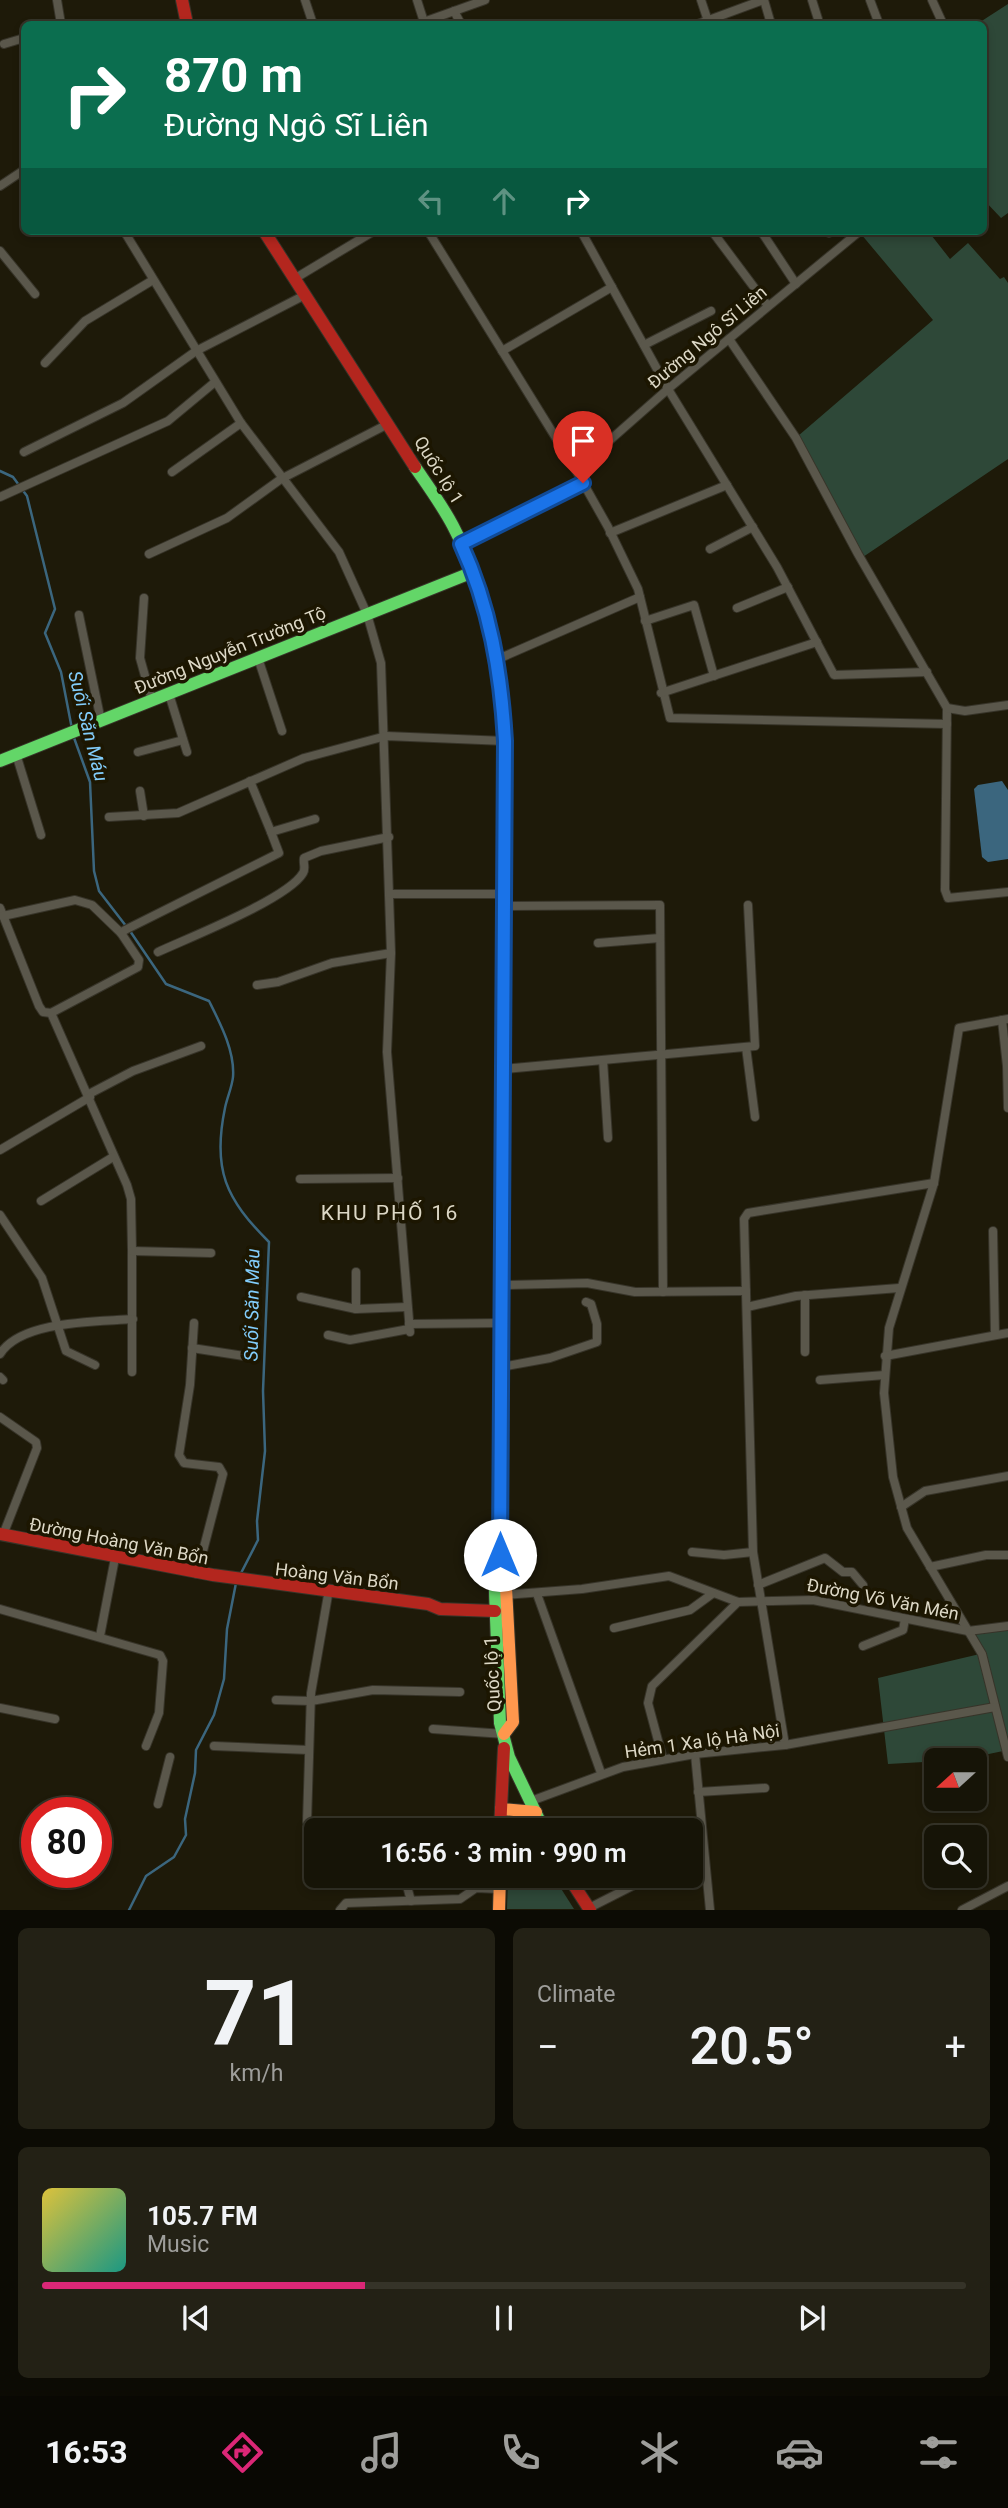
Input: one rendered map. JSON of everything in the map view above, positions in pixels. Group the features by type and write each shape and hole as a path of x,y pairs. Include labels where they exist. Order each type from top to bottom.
{"main road":[{"path":"182,0 186,21"},
{"name":"Quốc lộ 1","path":"266,235 449,519 473,572 498,659 505,741 500,1555 505,1568 501,1603 513,1722 504,1734 501,1818"},
{"name":"Đường Nguyễn Trường Tộ","path":"0,761 473,572"},
{"name":"Đường Hoàng Văn Bổn","path":"1,1535 237,1581"},
{"name":"Hoàng Văn Bổn","path":"237,1581 328,1595 428,1604 440,1609 501,1603"},
{"path":"504,1734 509,1757 538,1818"},
{"path":"501,1809 533,1807"},
{"path":"499,1888 499,1909"},
{"path":"576,1888 590,1909"}],"street":[{"path":"57,0 60,21"},
{"path":"304,0 312,21"},
{"path":"417,0 421,21"},
{"path":"426,21 485,0"},
{"path":"701,0 711,21"},
{"path":"812,0 818,19"},
{"path":"870,0 878,21"},
{"path":"932,0 942,21"},
{"path":"713,21 761,1 770,21"},
{"path":"454,11 459,21"},
{"path":"4,44 21,39"},
{"path":"0,186 21,172"},
{"path":"126,235 240,423 339,552 368,614 381,663 386,736 391,953 387,1052 409,1328"},
{"path":"294,279 367,235"},
{"path":"430,235 576,470 610,533 640,597 661,693 670,718 947,724"},
{"path":"583,235 668,389 788,587 834,675 928,673"},
{"path":"715,235 768,306"},
{"path":"764,235 796,284"},
{"name":"Đường Ngô Sĩ Liên","path":"576,470 668,389 855,235"},
{"path":"0,251 34,294"},
{"path":"45,363 85,321 153,280"},
{"path":"502,351 612,286"},
{"path":"24,452 123,403 196,351 305,295"},
{"path":"644,345 711,311"},
{"path":"729,339 796,438 858,554 947,708 945,890 948,898 1008,891"},
{"path":"0,497 168,421 215,382"},
{"path":"172,472 240,423"},
{"path":"149,554 227,519 281,479 388,424"},
{"path":"461,544 583,483"},
{"path":"610,533 727,485"},
{"path":"710,548 753,527"},
{"path":"737,608 788,587"},
{"path":"498,659 640,597"},
{"path":"144,598 140,658 152,701"},
{"path":"645,621 694,605 714,676"},
{"path":"79,615 101,721"},
{"path":"661,693 817,642"},
{"path":"258,658 282,732"},
{"path":"169,694 187,752"},
{"path":"947,708 965,711 1008,705"},
{"path":"109,817 178,813 304,758 386,736 505,741"},
{"path":"138,752 183,740"},
{"path":"16,754 41,835"},
{"path":"126,930 279,853 250,781"},
{"path":"140,791 144,816"},
{"path":"271,832 315,819"},
{"path":"158,952 267,901 300,877 305,870 304,858 321,851 389,837"},
{"path":"390,894 660,905 663,1292"},
{"path":"75,900 92,905 126,930 139,960 138,967 51,1013 43,1012 2,912 75,900"},
{"path":"503,1069 755,1046 748,905"},
{"path":"598,943 660,938"},
{"path":"257,985 278,982 332,963 391,953"},
{"path":"51,1013 90,1096 131,1199 132,1372"},
{"path":"1008,1108 1005,1019 959,1028 934,1183 900,1288 885,1356 893,1477 907,1528 982,1654 1008,1757"},
{"path":"0,1150 132,1071 201,1046"},
{"path":"746,1047 755,1116"},
{"path":"603,1060 607,1138"},
{"path":"41,1201 113,1157"},
{"path":"300,1179 398,1178"},
{"path":"785,1745 753,1552 744,1230 748,1213 934,1183"},
{"path":"0,1215 42,1278 66,1351 95,1365"},
{"path":"993,1231 995,1335"},
{"path":"132,1251 211,1252"},
{"path":"356,1272 356,1309"},
{"path":"503,1285 587,1283 635,1292 746,1291"},
{"path":"747,1307 805,1295 900,1288"},
{"path":"805,1295 805,1352"},
{"path":"301,1297 356,1309 407,1307"},
{"path":"501,1367 550,1358 597,1342 595,1312 591,1304 586,1302"},
{"path":"0,1354 12,1340 59,1325 133,1320"},
{"path":"194,1322 178,1455 184,1463 219,1467 223,1474 197,1574"},
{"path":"328,1335 349,1340 409,1328 502,1323"},
{"path":"885,1356 1008,1333"},
{"path":"192,1348 244,1356"},
{"path":"820,1380 885,1376"},
{"path":"0,1417 36,1442 37,1448 1,1535"},
{"path":"901,1507 925,1491 1008,1476"},
{"path":"692,1552 724,1555 753,1552"},
{"path":"930,1567 986,1555 1008,1555"},
{"path":"100,1636 115,1558"},
{"path":"758,1585 825,1558 843,1573 852,1572 863,1585"},
{"name":"Đường Võ Văn Mén","path":"501,1603 537,1594 669,1576 738,1602 813,1600 968,1632 1008,1626"},
{"path":"537,1594 601,1773"},
{"path":"614,1628 690,1610 712,1594"},
{"path":"307,1818 311,1701 328,1595"},
{"path":"663,1759 648,1703 652,1686 738,1602"},
{"path":"0,1609 160,1655 163,1661 159,1713 146,1746"},
{"path":"863,1646 903,1630 905,1619"},
{"path":"276,1700 311,1701 373,1690 460,1692"},
{"name":"Hẻm 1 Xa lộ Hà Nội","path":"533,1807 601,1773 663,1759 785,1745 995,1707"},
{"path":"0,1708 55,1719"},
{"path":"433,1729 504,1734"},
{"path":"214,1746 309,1750"},
{"path":"695,1754 710,1909"},
{"path":"159,1804 170,1757"},
{"path":"698,1792 765,1788"},
{"path":"962,1909 1008,1886"},
{"path":"408,1888 411,1901"},
{"path":"340,1909 346,1903 460,1899 476,1888"},
{"path":"590,1909 629,1888"}],"green space":[{"path":"1008,4 1008,213 1001,218 987,203 987,21 982,21"},
{"path":"862,235 931,235 950,259 968,243 1000,279 1004,277 1008,283 1008,459 863,557 798,436 933,320"},
{"path":"1008,1629 1008,1750 987,1754 987,1748 924,1748 924,1762 888,1764 878,1678 984,1653 973,1634"},
{"path":"508,1888 561,1888 574,1909 507,1909"}],"water":[{"path":"1002,781 1008,790 1008,859 988,862 982,857 974,789 978,785"}],"waterway":[{"name":"Suối Săn Máu","path":"0,471 13,477 27,496 55,609 45,633 61,672 72,729"},
{"name":"Suối Săn Máu","path":"73,735 90,782 94,871 99,891 126,926"},
{"name":"Suối Săn Máu","path":"130,931 166,984 209,1001 222,1028 233,1067 232,1085 221,1130 222,1166 226,1182 242,1212 269,1242 263,1391 265,1451 257,1521 258,1540 239,1577"},
{"name":"Suối Săn Máu","path":"129,1910 146,1876 174,1857 186,1835 185,1819 195,1773 196,1750 214,1715 224,1679 227,1629 236,1583"}],"traffic: fast":[{"path":"415,467 453,526 485,606 500,688 504,857"},
{"path":"0,761 473,572"},
{"path":"500,1555 494,1566 500,1723 509,1757 538,1818"}],"traffic: slow":[{"path":"501,1399 500,1555 505,1568 513,1722 504,1734"},
{"path":"501,1809 536,1812"},
{"path":"499,1910 500,1888"}],"traffic: jam":[{"path":"182,0 186,21"},
{"path":"267,235 415,467"},
{"path":"501,1399 504,857"},
{"path":"0,1534 213,1575 428,1604 440,1609 495,1611"},
{"path":"501,1818 504,1748"},
{"path":"576,1888 590,1910"}],"district":[{"name":"KHU PHỐ 16","path":"390,1213"}],"route":[{"path":"500,1555 505,741 502,683 496,649 481,594 461,544 583,483"}]}
